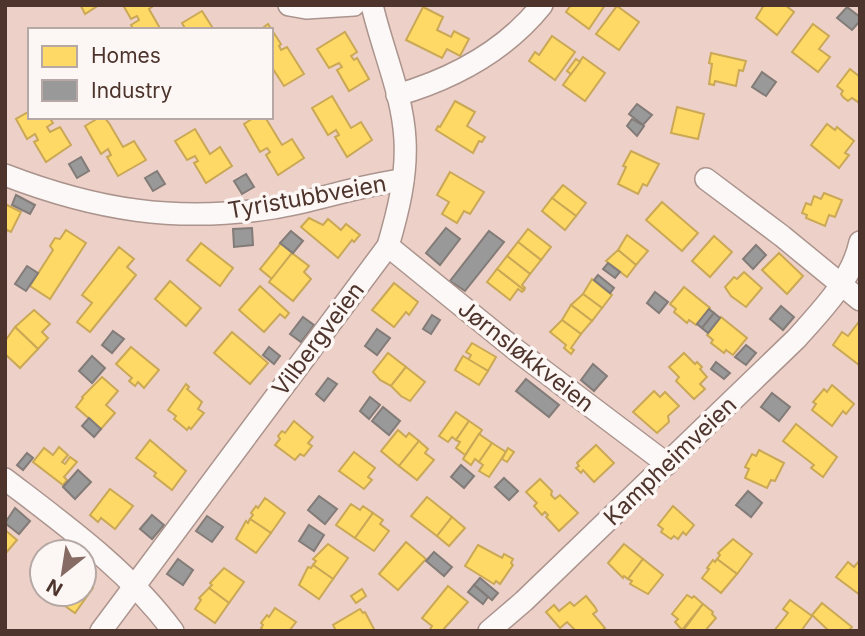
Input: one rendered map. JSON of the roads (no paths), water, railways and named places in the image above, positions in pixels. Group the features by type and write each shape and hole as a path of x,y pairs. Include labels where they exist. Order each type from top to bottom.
{"street":[{"path":"289,5 325,8 354,5"},
{"name":"Vilbergveien","path":"101,631 388,246 403,180 405,139 397,95 372,5"},
{"path":"397,95 429,84 494,51 531,19 542,5"},
{"name":"Tyristubbveien","path":"5,175 82,200 144,212 179,215 274,208 368,184 403,180"},
{"path":"706,179 860,300"},
{"name":"Kampheimveien","path":"489,631 524,601 796,339 841,284 857,257 860,242"},
{"name":"Jørnsløkkveien","path":"388,246 516,349 667,464"},
{"path":"5,480 62,523 135,585 173,631"}]}
